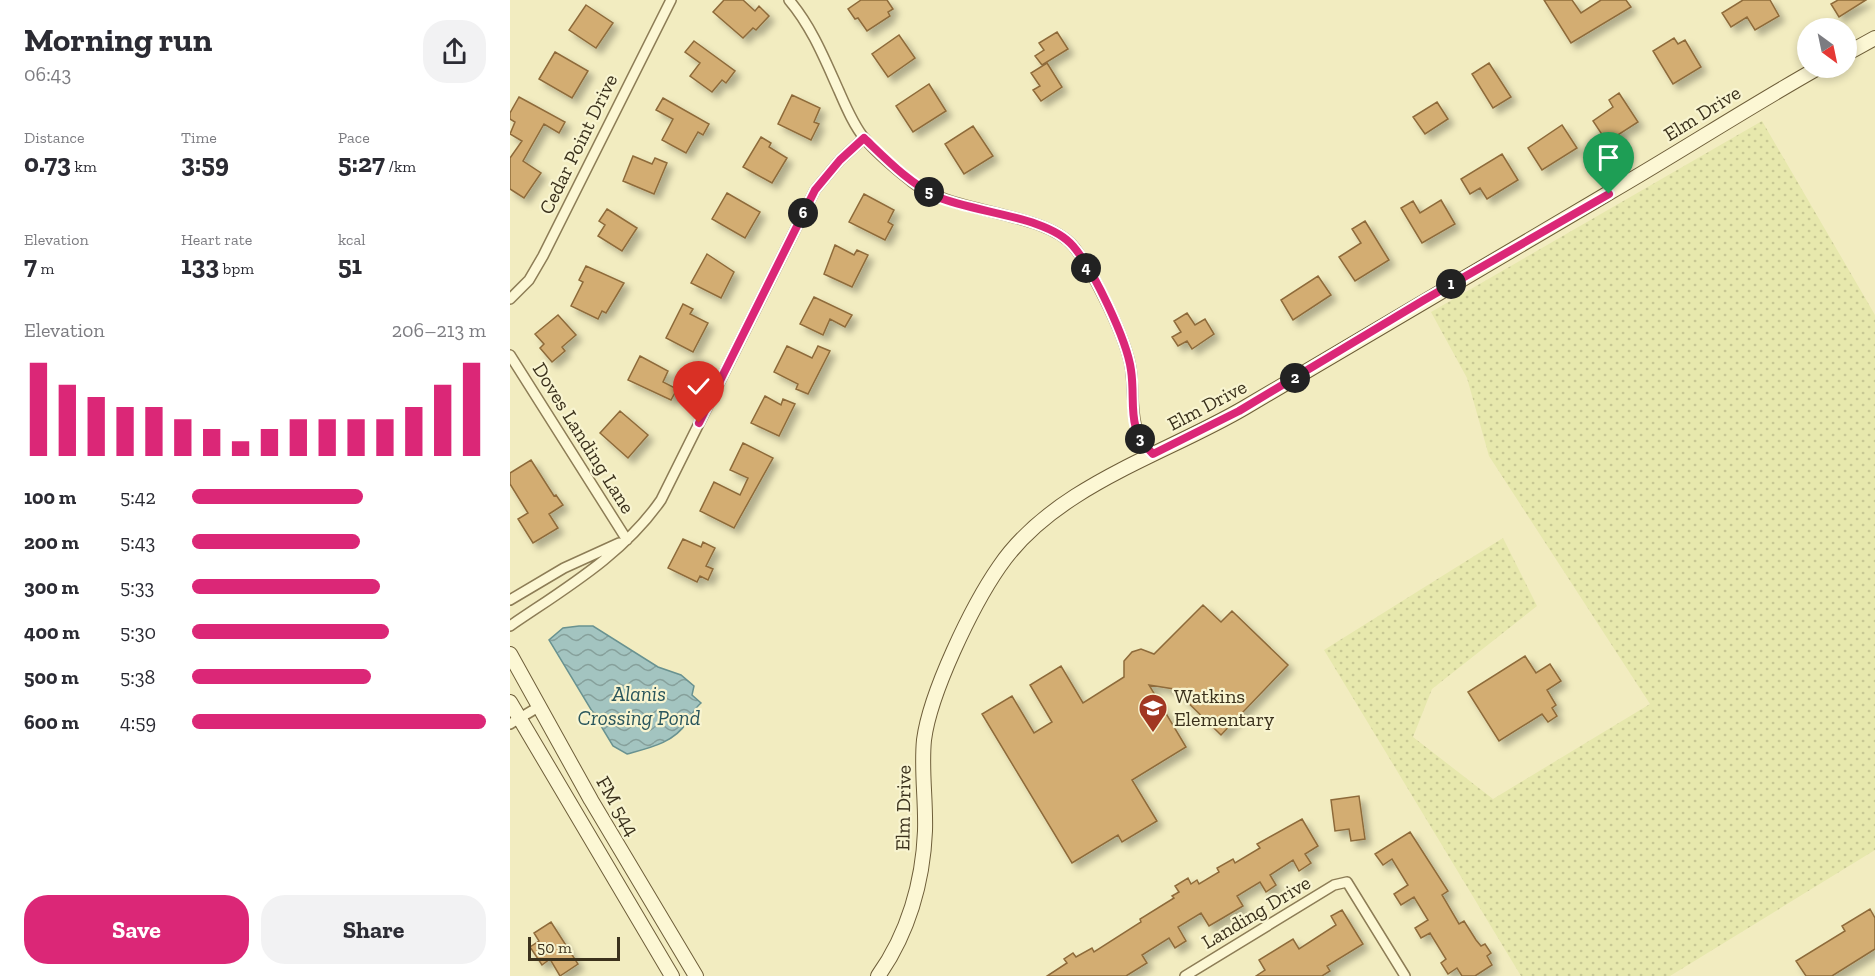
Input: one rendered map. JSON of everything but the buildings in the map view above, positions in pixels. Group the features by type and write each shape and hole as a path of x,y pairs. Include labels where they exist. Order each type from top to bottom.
{"street":[{"name":"Cedar Point Drive","path":"510,299 529,280 543,256 671,0"},
{"path":"789,0 816,39 864,138 914,184 940,198 1052,229 1073,246 1103,296 1125,351 1131,370 1134,423 1142,444 1153,454"},
{"path":"1857,48 1875,38"},
{"name":"Elm Drive","path":"878,976 904,930 916,893 925,828 922,774 925,736 930,713 977,603 1000,565 1041,520 1076,496 1239,411 1801,78"},
{"path":"510,626 595,568 647,520 661,501 815,190 840,160 864,138"},
{"name":"Doves Landing Lane","path":"510,355 627,540"},
{"path":"510,600 564,568 627,540"},
{"name":"FM 544","path":"510,654 591,800 696,976"},
{"name":"FM 544","path":"510,702 515,721 672,976"},
{"path":"515,721 540,706"},
{"name":"Landing Drive","path":"1185,976 1335,885 1347,882 1406,976"}],"green space":[{"path":"1762,121 1875,315 1875,850 1670,976 1521,976 1324,650 1503,538 1537,606 1432,689 1413,737 1493,799 1650,704 1489,456 1467,378 1431,312"}],"water":[{"name":"Alanis Crossing Pond","path":"593,626 658,667 681,675 694,686 692,695 701,703 682,729 660,744 627,754 613,746 549,640 563,628"}],"place":[{"name":"Watkins Elementary","path":"1153,734"}],"route":[{"path":"699,423 815,190 840,160 864,138 914,184 940,198 1052,229 1073,246 1103,296 1125,351 1131,370 1131,404 1134,423 1142,444 1153,454 1239,411 1424,300 1609,194"}]}
